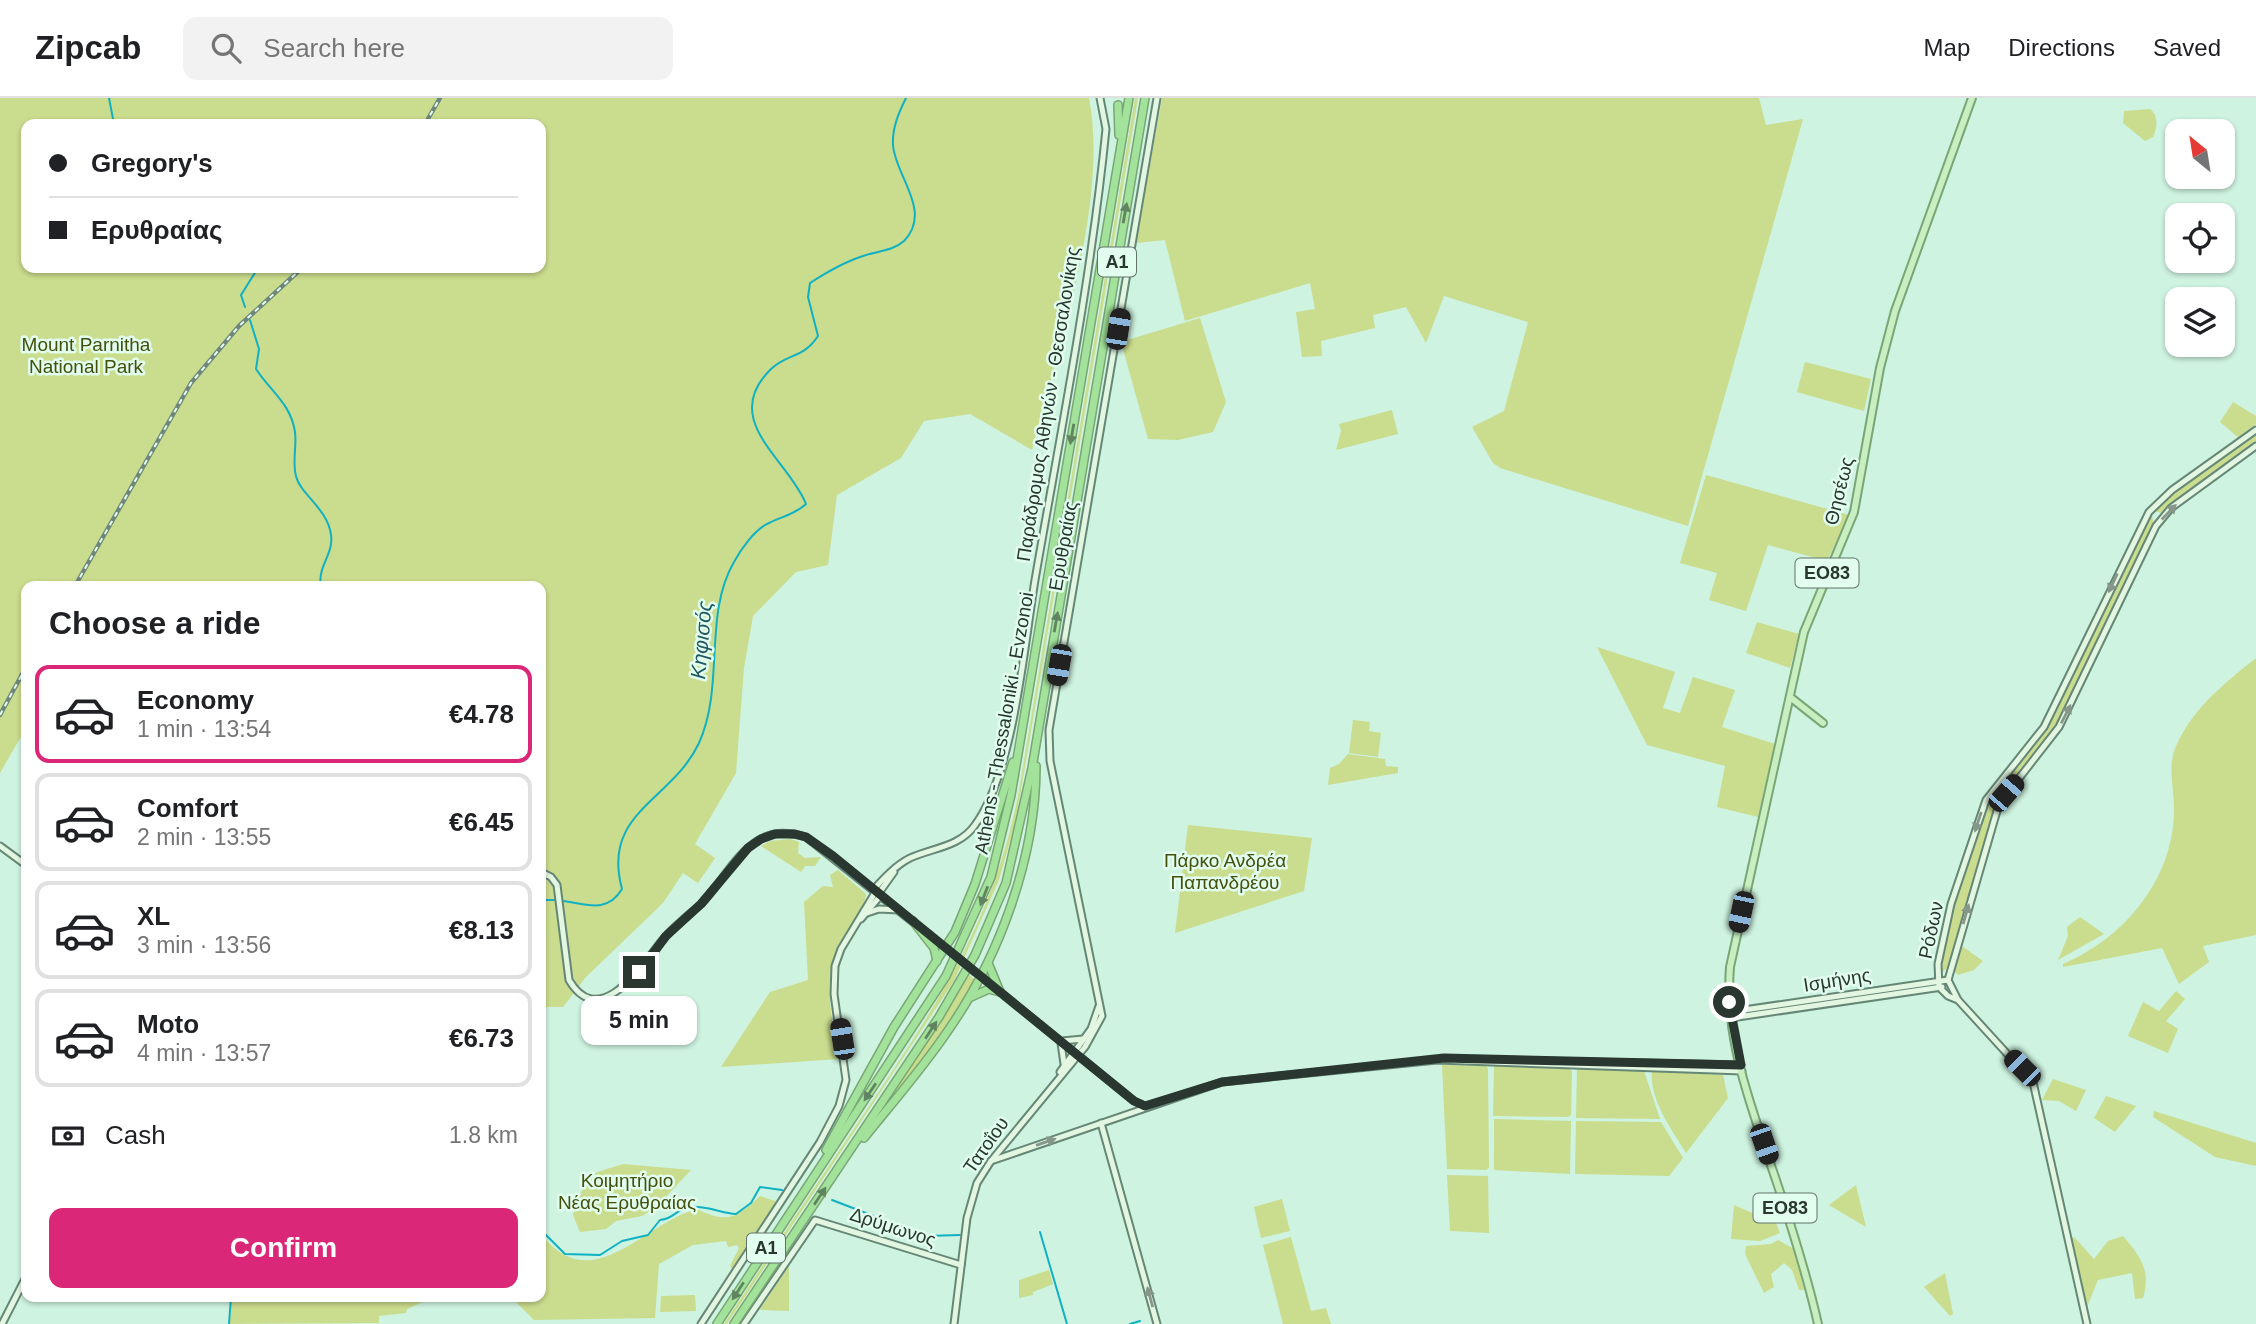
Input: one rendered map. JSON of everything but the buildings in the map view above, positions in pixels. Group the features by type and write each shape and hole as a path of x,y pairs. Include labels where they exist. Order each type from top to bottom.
{"highway":[{"name":"Athens - Thessaloniki - Evzonoi","path":"716,1324 925,1009 973,921 998,851 1129,98"},
{"name":"Athens - Thessaloniki - Evzonoi","path":"734,1324 939,1017 988,928 1014,856 1145,98"},
{"path":"1118,105 1120,149"},
{"path":"816,1172 840,1122 919,989 948,950 975,884 1020,734"},
{"path":"838,1168 947,1033 989,959 1013,893 1027,841 1035,781 1036,737"},
{"path":"913,921 934,948 934,966"},
{"path":"989,959 989,972 1000,992"},
{"path":"968,999 983,991 1000,992"}],"main road":[{"name":"Παράδρομος Αθηνών - Θεσσαλονίκης","path":"701,1324 820,1142 839,1106 846,1080 833,979 836,960 854,927 895,869 912,858 952,844 971,831 984,811 1001,767 1081,305 1106,129 1100,98"},
{"name":"Ερυθραίας","path":"1076,1053 1100,1024 1102,1016 1050,761 1049,730 1157,98"},
{"name":"Θησέως","path":"1731,1015 1728,986 1733,949 1813,605 1854,512 1880,368 1895,310 1972,98"},
{"name":"Ρόδων","path":"1958,1000 1948,996 1938,984 1951,904 1986,800 2044,727 2149,512 2164,497 2256,430"},
{"name":"Ρόδων","path":"1958,1000 1948,983 1999,804 2059,727 2156,526 2171,508 2256,446"},
{"path":"1790,697 1824,723"},
{"path":"546,875 553,879 558,892 569,980 583,995 603,997 617,992 633,980 666,936 701,904 748,848 768,836 781,833 806,837 878,892 1134,1101 1145,1106"},
{"path":"0,846 21,861"},
{"name":"Παράδρομος Αθηνών - Θεσσαλονίκης","path":"854,927 895,869"},
{"path":"889,880 890,902"},
{"path":"865,915 878,909 900,910"},
{"name":"Ισμήνης","path":"1731,1015 1948,983"},
{"name":"Ερυθραίας","path":"1076,1053 1096,1021 1099,999"},
{"path":"1958,1000 2033,1082 2087,1324"},
{"name":"ΕΟ83","path":"1731,1015 1754,1119 1802,1257 1818,1324"},
{"path":"1060,1040 1070,1043 1086,1038"},
{"path":"1060,1040 1066,1066 1089,1064"},
{"name":"Τατοΐου","path":"954,1324 972,1196 991,1161 1076,1053"},
{"path":"991,1161 1145,1106 1222,1082 1437,1060 1492,1059 1741,1068"},
{"path":"1101,1123 1157,1324"},
{"name":"Δρύμωνος","path":"744,1324 815,1220 961,1265"},
{"path":"2,1324 21,1287"}],"green space":[{"name":"Mount Parnitha National Park","path":"0,98 1089,98 1093,138 1087,228 1067,321 1032,450 970,414 924,421 901,458 837,495 828,565 796,572 753,616 744,668 736,773 695,844 715,858 698,883 683,873 663,903 586,977 563,1007 546,1007 546,581 21,581 21,737 0,773"},
{"path":"1135,98 1138,98 1025,767 1015,823 999,880 954,981 727,1324 724,1324 914,1039 957,964 993,885 1018,796"},
{"path":"1162,98 1759,98 1766,125 1803,119 1688,526 1500,468 1493,463 1472,427 1504,411 1528,322 1444,296 1426,343 1406,307 1373,315 1375,328 1321,341 1322,356 1302,357 1296,312 1315,309 1310,283 1185,321 1165,240 1136,243"},
{"path":"2150,109 2155,115 2156,126 2153,137 2145,141 2123,123 2124,111"},
{"path":"1200,318 1226,402 1213,432 1178,440 1148,439 1121,342"},
{"path":"1805,362 1871,379 1864,411 1797,392"},
{"path":"2233,402 2256,416 2256,424 2239,438 2220,422"},
{"path":"1392,410 1398,434 1336,450 1341,431 1339,424"},
{"path":"2256,432 2256,443 2161,513 2155,511 2177,489"},
{"path":"1706,475 1849,515 1827,561 1768,545 1746,611 1709,600 1717,573 1680,563"},
{"path":"2152,516 2154,524 2066,710 1995,806 1947,968 1940,974 1944,936 1959,881 1988,804 2055,714 2136,539"},
{"path":"1757,622 1799,634 1790,668 1746,653"},
{"path":"1597,647 1675,672 1663,708 1680,713 1693,677 1735,690 1722,727 1775,744 1758,817 1717,807 1725,766 1647,745"},
{"path":"2256,658 2256,935 2203,946 2209,962 2179,984 2162,948 2063,967 2063,964 2106,939 2124,923 2154,884 2171,838 2174,813 2171,769 2177,744 2201,707"},
{"path":"1353,720 1370,722 1369,731 1381,733 1378,757 1349,753"},
{"path":"1348,754 1385,759 1386,766 1398,767 1398,773 1328,785 1330,768 1339,764"},
{"name":"Πάρκο Ανδρέα Παπανδρέου","path":"1188,825 1312,838 1304,891 1175,933"},
{"path":"790,839 799,842 798,853 805,858 821,857 815,866 805,866 801,872 761,846 770,841"},
{"path":"838,870 866,894 859,913 841,941 831,970 831,1014 839,1059 721,1067 770,992 808,980 804,902 823,886 833,887 830,875"},
{"path":"2080,917 2104,934 2058,960 2068,936 2067,927"},
{"path":"1959,944 1983,961 1974,970 1958,975 1952,968"},
{"path":"968,974 975,980 938,1038 881,1111"},
{"path":"2176,991 2185,999 2166,1021 2178,1029 2168,1053 2128,1036 2143,1002 2159,1011"},
{"path":"1442,1065 1486,1066 1488,1069 1489,1168 1486,1170 1447,1169"},
{"path":"1494,1066 1569,1069 1572,1071 1571,1115 1493,1116"},
{"path":"1577,1068 1644,1071 1660,1119 1576,1118"},
{"path":"1652,1071 1723,1075 1728,1098 1686,1153 1658,1103"},
{"path":"2053,1079 2086,1090 2076,1111 2059,1101 2042,1100"},
{"path":"2106,1096 2136,1106 2115,1132 2094,1118"},
{"path":"2154,1111 2256,1143 2256,1166 2215,1157 2153,1117"},
{"path":"1494,1119 1571,1121 1570,1174 1494,1170"},
{"path":"1576,1121 1661,1122 1683,1158 1669,1176 1575,1174"},
{"name":"Κοιμητήριο Νέας Ερυθραίας","path":"623,1164 691,1170 656,1207 642,1216 616,1221 606,1229 580,1232 573,1215 588,1175"},
{"path":"1447,1175 1488,1176 1489,1233 1450,1231"},
{"path":"1856,1185 1866,1227 1829,1205"},
{"path":"760,1196 778,1202 733,1271 730,1266 739,1248 737,1245 728,1247 726,1241 693,1245 659,1264 655,1318 534,1320 516,1302 546,1302 546,1239 560,1252 579,1260 599,1259 618,1252 677,1217 697,1209 724,1217 738,1214"},
{"path":"1282,1199 1290,1231 1261,1238 1254,1207"},
{"path":"1734,1205 1776,1223 1780,1233 1760,1241 1731,1239"},
{"path":"2123,1236 2143,1265 2146,1280 2143,1298 2135,1299 2132,1273 2098,1280 2087,1307 2071,1237 2094,1259 2108,1241"},
{"path":"1291,1237 1311,1311 1326,1308 1331,1324 1283,1324 1263,1245"},
{"path":"1778,1240 1794,1249 1804,1290 1799,1290 1792,1270 1784,1263 1771,1274 1774,1287 1764,1293 1745,1254 1746,1246 1771,1244"},
{"path":"789,1266 789,1311 761,1310 760,1309"},
{"path":"1049,1270 1053,1284 1033,1292 1033,1295 1019,1298 1019,1280"},
{"path":"1945,1273 1953,1314 1950,1316 1924,1287"},
{"path":"695,1295 696,1311 660,1312 661,1296"},
{"path":"231,1302 423,1302 407,1309 406,1313 379,1316 379,1323 229,1324"}],"waterway":[{"path":"109,98 113,119"},
{"name":"Κηφισός","path":"563,901 603,905 616,897 622,889 618,863 621,842 630,824 687,763 699,743 707,721 719,605 734,562 759,530 806,504 762,439 754,422 752,405 757,388 771,369 807,349 818,336 808,297 810,283 849,261 895,247 904,241 912,230 914,206 893,145 895,126 906,98"},
{"path":"245,307 241,295 255,273"},
{"path":"250,320 259,349 256,369 285,406 293,422 295,471 299,483 329,526 331,542 320,581"},
{"name":"Κηφισός","path":"546,900 557,900"},
{"path":"546,1235 565,1254 600,1255 622,1241 648,1235 660,1220 685,1208 701,1207 736,1214 751,1203 760,1187 782,1190"},
{"path":"832,1200 926,1236 960,1235"},
{"path":"1040,1232 1067,1324"},
{"name":"Κηφισός","path":"229,1324 231,1302"},
{"path":"1130,1324 1140,1321"}],"railway":[{"path":"428,119 440,98"},
{"path":"78,581 191,383 239,326 297,273"},
{"path":"0,715 21,676"}],"route":[{"path":"639,972 666,936 701,904 748,848 768,836 789,833 806,837 833,856 1134,1101 1145,1106 1222,1082 1444,1058 1741,1065 1729,1002"}]}
